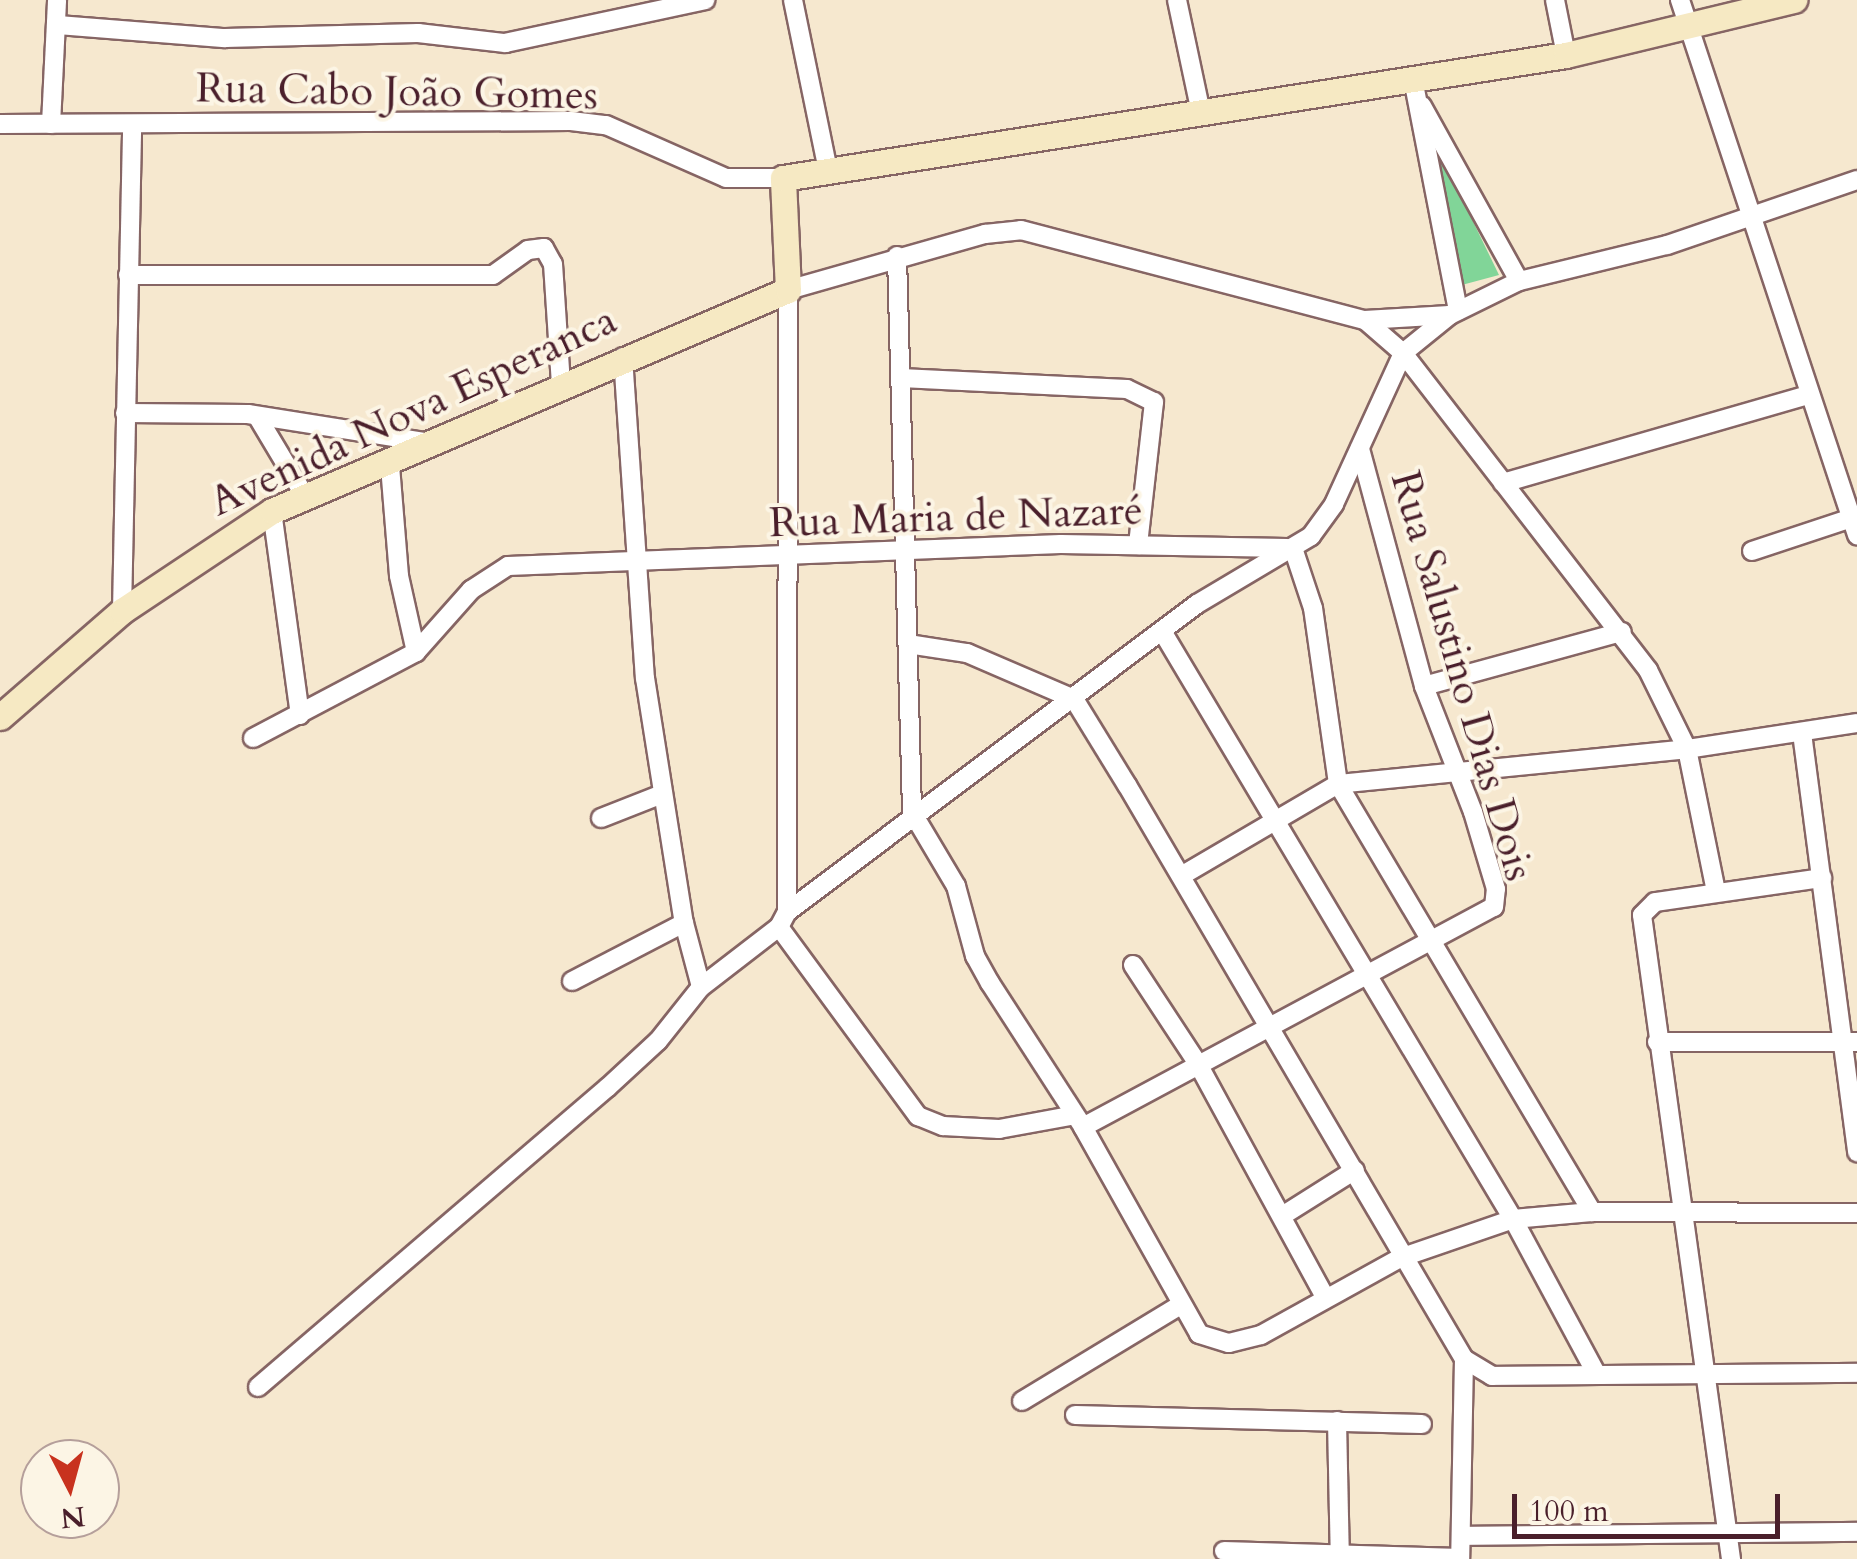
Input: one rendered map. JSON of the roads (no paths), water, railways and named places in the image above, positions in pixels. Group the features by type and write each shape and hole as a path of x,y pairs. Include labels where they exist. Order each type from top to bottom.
{"main road":[{"path":"788,290 783,178 1200,108 1413,85 1688,28 1794,0"},
{"name":"Avenida Nova Esperanca","path":"0,717 122,611 272,511 390,466 561,383 788,290"}],"street":[{"path":"51,124 58,0"},
{"path":"58,25 225,38 418,33 505,43 705,0"},
{"path":"793,0 828,170"},
{"path":"1177,0 1200,108"},
{"path":"1555,0 1566,54"},
{"path":"1680,0 1747,218 1854,527 1752,551"},
{"path":"1413,85 1519,281"},
{"path":"1413,85 1454,313"},
{"name":"Rua Cabo João Gomes","path":"0,124 570,121 606,125 726,178 783,178"},
{"path":"122,611 132,124"},
{"path":"258,1387 607,1088 658,1041 702,987 912,812 1074,699 1235,578 1293,548 1321,524 1402,353 1454,313 1519,281 1747,218 1857,180"},
{"path":"783,919 788,290 898,256 1021,230 1365,320 1454,313"},
{"path":"128,276 499,274 536,247 550,254 561,383"},
{"path":"898,256 912,812 956,886 975,956 1079,1121 1183,1314 1213,1342 1242,1342 1400,1258 1513,1219 1592,1212 1857,1213"},
{"path":"1365,320 1402,353 1622,632 1687,749 1716,892"},
{"path":"622,357 633,562 662,794 684,923 702,987"},
{"path":"901,378 1126,389 1154,402 1157,414 1138,545"},
{"path":"1502,483 1808,395"},
{"path":"125,413 187,410 257,416 438,444"},
{"path":"257,416 306,498"},
{"name":"Rua Salustino Dias Dois","path":"783,919 918,1116 962,1128 998,1129 1079,1121 1272,1027 1426,940 1489,913 1497,897 1460,774 1424,686 1360,448"},
{"path":"390,466 398,576 416,652"},
{"path":"272,511 300,715"},
{"name":"Rua Maria de Nazaré","path":"252,738 416,652 471,590 508,566 1138,545 1293,548"},
{"path":"1293,548 1313,608 1338,784 1426,940 1592,1212"},
{"path":"1162,630 1513,1219 1596,1373"},
{"path":"1424,686 1622,632"},
{"path":"908,644 967,653 1074,699 1272,1027 1355,1170 1400,1258 1464,1359 1492,1376 1857,1373"},
{"path":"1181,876 1338,784 1687,749 1857,723"},
{"path":"1802,733 1850,1042 1857,1152"},
{"path":"601,818 662,794"},
{"path":"1731,1559 1679,1212 1642,931 1645,907 1716,892 1822,878"},
{"path":"572,981 684,923"},
{"path":"1133,965 1198,1064 1325,1298"},
{"path":"1657,1042 1850,1042"},
{"path":"1282,1216 1355,1170"},
{"path":"1022,1400 1183,1314"},
{"path":"1224,1551 1460,1559 1464,1359"},
{"path":"1075,1415 1422,1424"},
{"path":"1338,1421 1340,1557"},
{"path":"1461,1536 1857,1532"}]}
